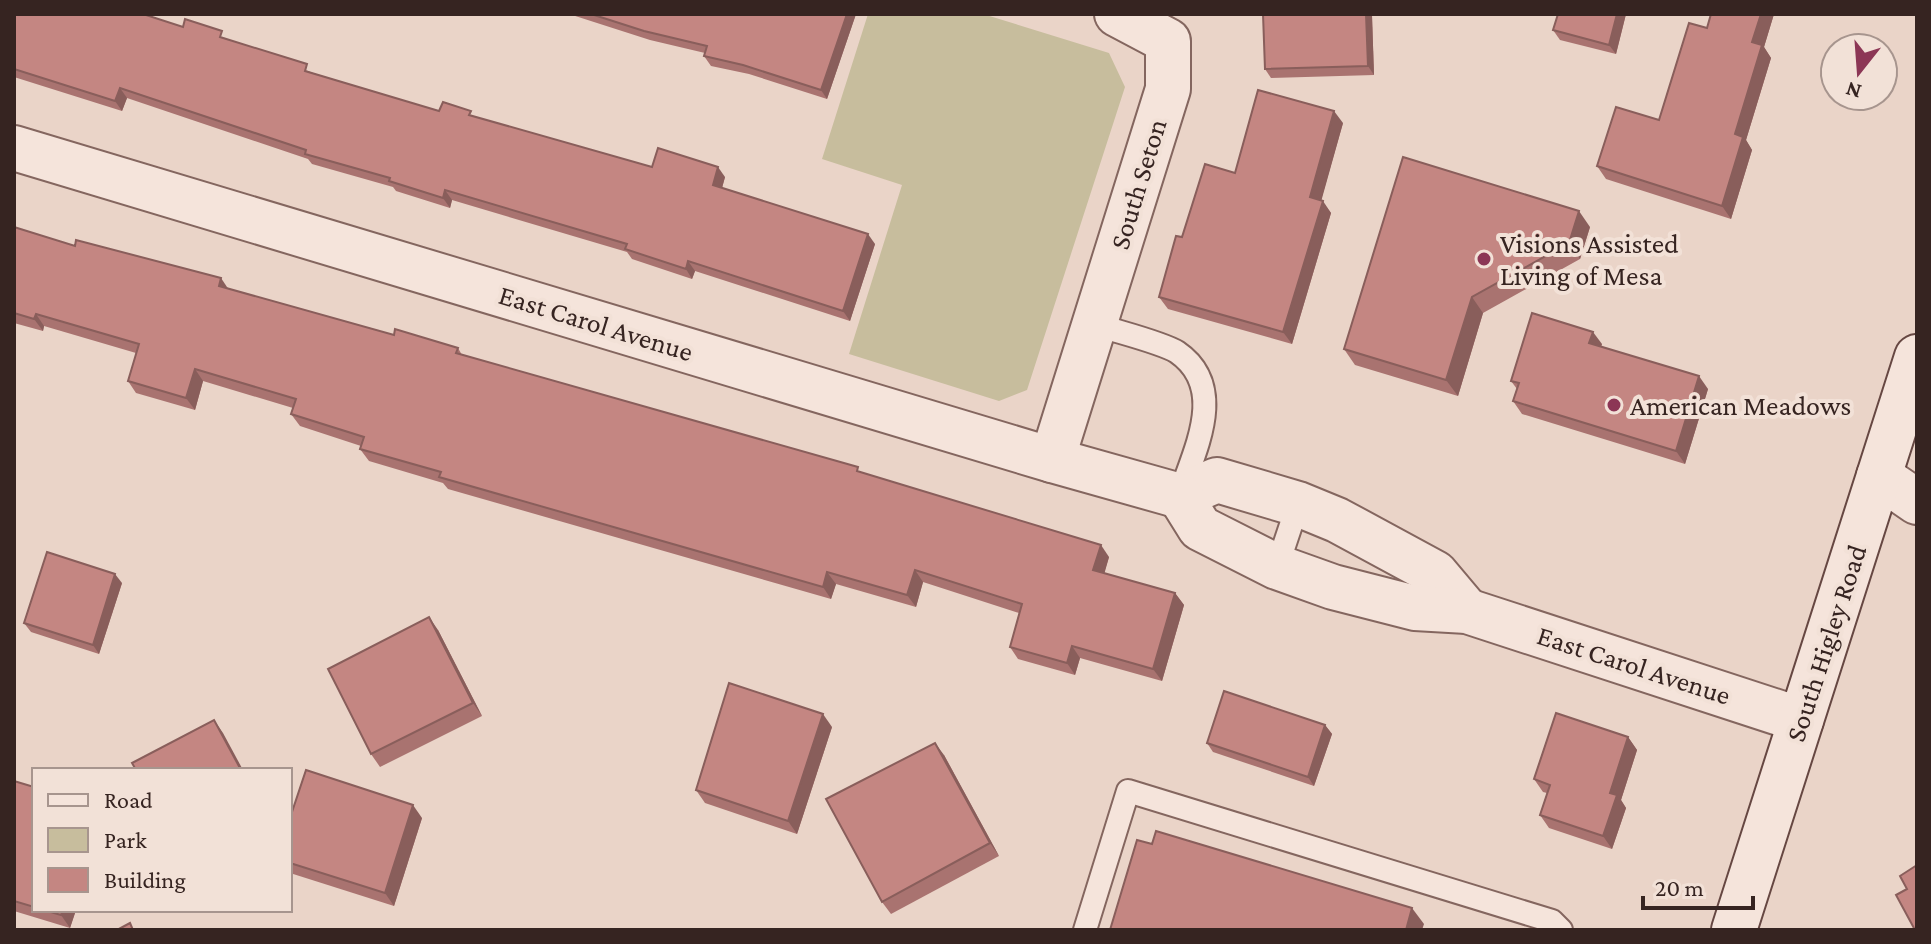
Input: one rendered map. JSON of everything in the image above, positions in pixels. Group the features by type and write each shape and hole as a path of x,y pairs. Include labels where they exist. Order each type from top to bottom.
{"street":[{"name":"South Seton","path":"1052,460 1168,89 1168,41 1117,14"},
{"name":"East Carol Avenue","path":"14,148 1180,496 1200,528 1277,567 1333,587 1415,608 1467,611 1801,720"},
{"name":"South Higley Road","path":"1734,930 1801,720 1898,475 1917,357"},
{"path":"1898,475 1917,502"},
{"path":"1180,496 1217,480 1298,504 1337,520 1435,573 1467,611"}],"lane":[{"path":"1094,324 1177,352 1203,383 1205,420 1180,496"},
{"path":"1277,567 1298,504"},
{"path":"1085,930 1128,791 1447,886 1552,921 1561,930"}],"green space":[{"path":"868,14 983,14 1109,53 1125,87 1027,390 999,401 849,354 902,185 822,159"}],"building":[{"path":"14,14 143,14 183,27 185,19 222,31 220,37 307,64 305,71 439,111 443,102 471,111 469,115 652,167 658,148 718,167 713,185 868,234 843,311 688,261 686,269 625,249 627,244 445,190 443,198 389,181 390,178 305,154 306,150 120,88 115,101 14,69"},
{"path":"591,14 847,14 821,90 704,56 707,46"},
{"path":"1263,14 1366,14 1368,66 1265,69"},
{"path":"1558,14 1617,14 1609,45 1553,30"},
{"path":"1711,14 1761,14 1752,42 1762,45 1735,134 1743,137 1722,206 1597,166 1616,107 1659,120 1689,23 1707,28"},
{"path":"1258,90 1334,111 1310,197 1323,201 1283,332 1159,297 1176,236 1182,237 1205,164 1235,173"},
{"name":"Visions Assisted Living of Mesa","path":"1403,157 1579,211 1569,243 1472,297 1446,380 1344,349"},
{"path":"14,227 75,246 76,240 221,278 219,286 394,335 395,329 458,348 456,353 858,467 857,471 1101,545 1093,570 1175,593 1153,669 1072,646 1067,663 1010,647 1022,604 915,570 907,595 827,572 823,587 439,477 441,472 360,449 364,437 291,414 296,399 195,369 186,398 128,381 139,344 36,314 34,319 14,313"},
{"name":"American Meadows","path":"1532,313 1593,332 1589,343 1699,376 1676,451 1513,401 1519,383 1511,381"},
{"path":"47,552 115,574 93,645 24,623"},
{"path":"429,617 473,703 371,754 328,669"},
{"path":"729,683 823,714 788,821 696,790"},
{"path":"1224,691 1325,725 1308,777 1207,743"},
{"path":"1556,713 1628,737 1610,793 1617,795 1603,836 1540,815 1550,785 1534,779"},
{"path":"214,720 240,768 135,768 132,763"},
{"path":"935,743 990,843 882,902 826,799"},
{"path":"306,770 413,805 385,893 292,864 292,812"},
{"path":"14,781 32,786 32,906 14,901"},
{"path":"1156,831 1412,908 1406,930 1110,930 1137,840 1152,844"},
{"path":"1917,865 1915,930 1896,895 1907,889 1900,876"},
{"path":"130,923 133,930 117,930"}],"place":[{"name":"Visions Assisted Living of Mesa","path":"1484,259"},
{"name":"American Meadows","path":"1614,405"}]}
